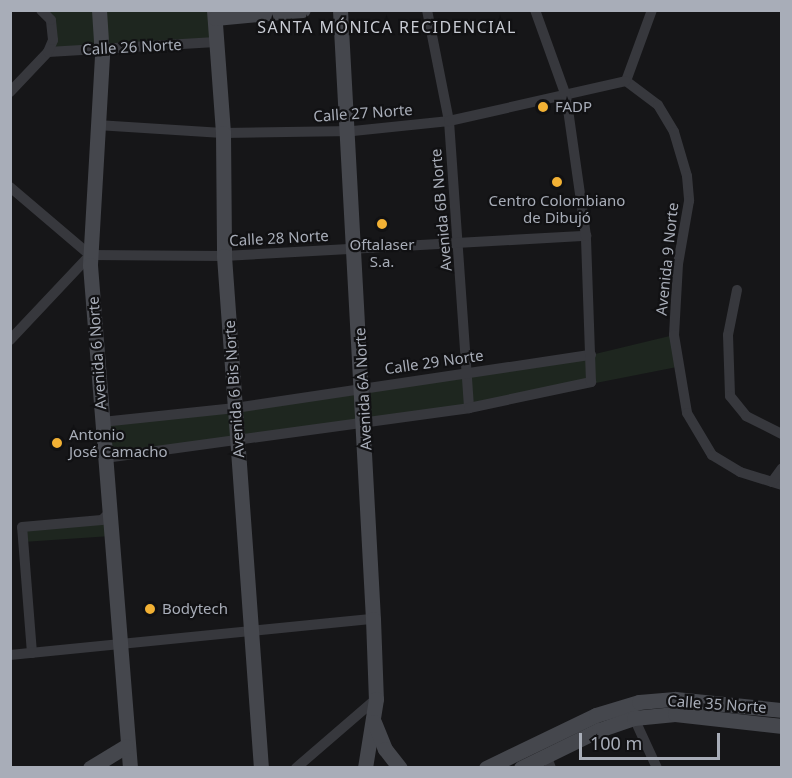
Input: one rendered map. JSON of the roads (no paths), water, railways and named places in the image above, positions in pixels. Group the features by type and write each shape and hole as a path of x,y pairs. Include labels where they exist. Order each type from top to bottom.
{"main road":[{"name":"Avenida 6 Norte","path":"99,10 102,48 90,255 105,458 107,520 127,766"},
{"path":"215,14 303,10"},
{"name":"Avenida 6A Norte","path":"340,10 365,423 376,699 364,768"},
{"name":"Avenida 6 Bis Norte","path":"215,14 223,133 224,256 249,631 261,768"},
{"name":"Calle 35 Norte","path":"486,768 596,715 639,702 675,699 782,710"},
{"name":"Calle 35 Norte","path":"521,768 548,762 634,718 675,714 782,726"},
{"path":"374,719 385,749 400,768"},
{"path":"90,768 126,746"}],"street":[{"path":"10,92 48,52 54,28 41,10"},
{"name":"Avenida 6B Norte","path":"427,10 449,121 460,245 469,408"},
{"path":"105,458 469,408 591,382 586,236 566,96 535,10"},
{"path":"626,81 652,10"},
{"name":"Calle 26 Norte","path":"48,52 216,42"},
{"name":"Calle 27 Norte","path":"97,125 223,133 347,131 449,121 626,81"},
{"name":"Avenida 9 Norte","path":"626,81 658,105 674,132 687,176 689,201 678,264 674,335 687,413 712,455 740,472 777,483"},
{"path":"10,187 90,255 10,340"},
{"name":"Calle 28 Norte","path":"90,255 224,256 460,245 586,236"},
{"path":"736,290 728,336 730,396 746,416 782,434"},
{"name":"Calle 29 Norte","path":"102,422 235,408 591,355"},
{"path":"777,483 782,468"},
{"path":"32,653 22,527 107,520"},
{"path":"10,655 373,619"},
{"path":"296,768 376,699"},
{"path":"634,718 657,768"}],"place":[{"name":"FADP","path":"543,107"},
{"name":"Centro Colombiano de Dibujó","path":"557,182"},
{"name":"Oftalaser S.a.","path":"382,224"},
{"name":"Antonio José Camacho","path":"57,443"},
{"name":"Bodytech","path":"150,609"}],"district":[{"name":"SANTA MÓNICA RECIDENCIAL","path":"387,27"}]}
